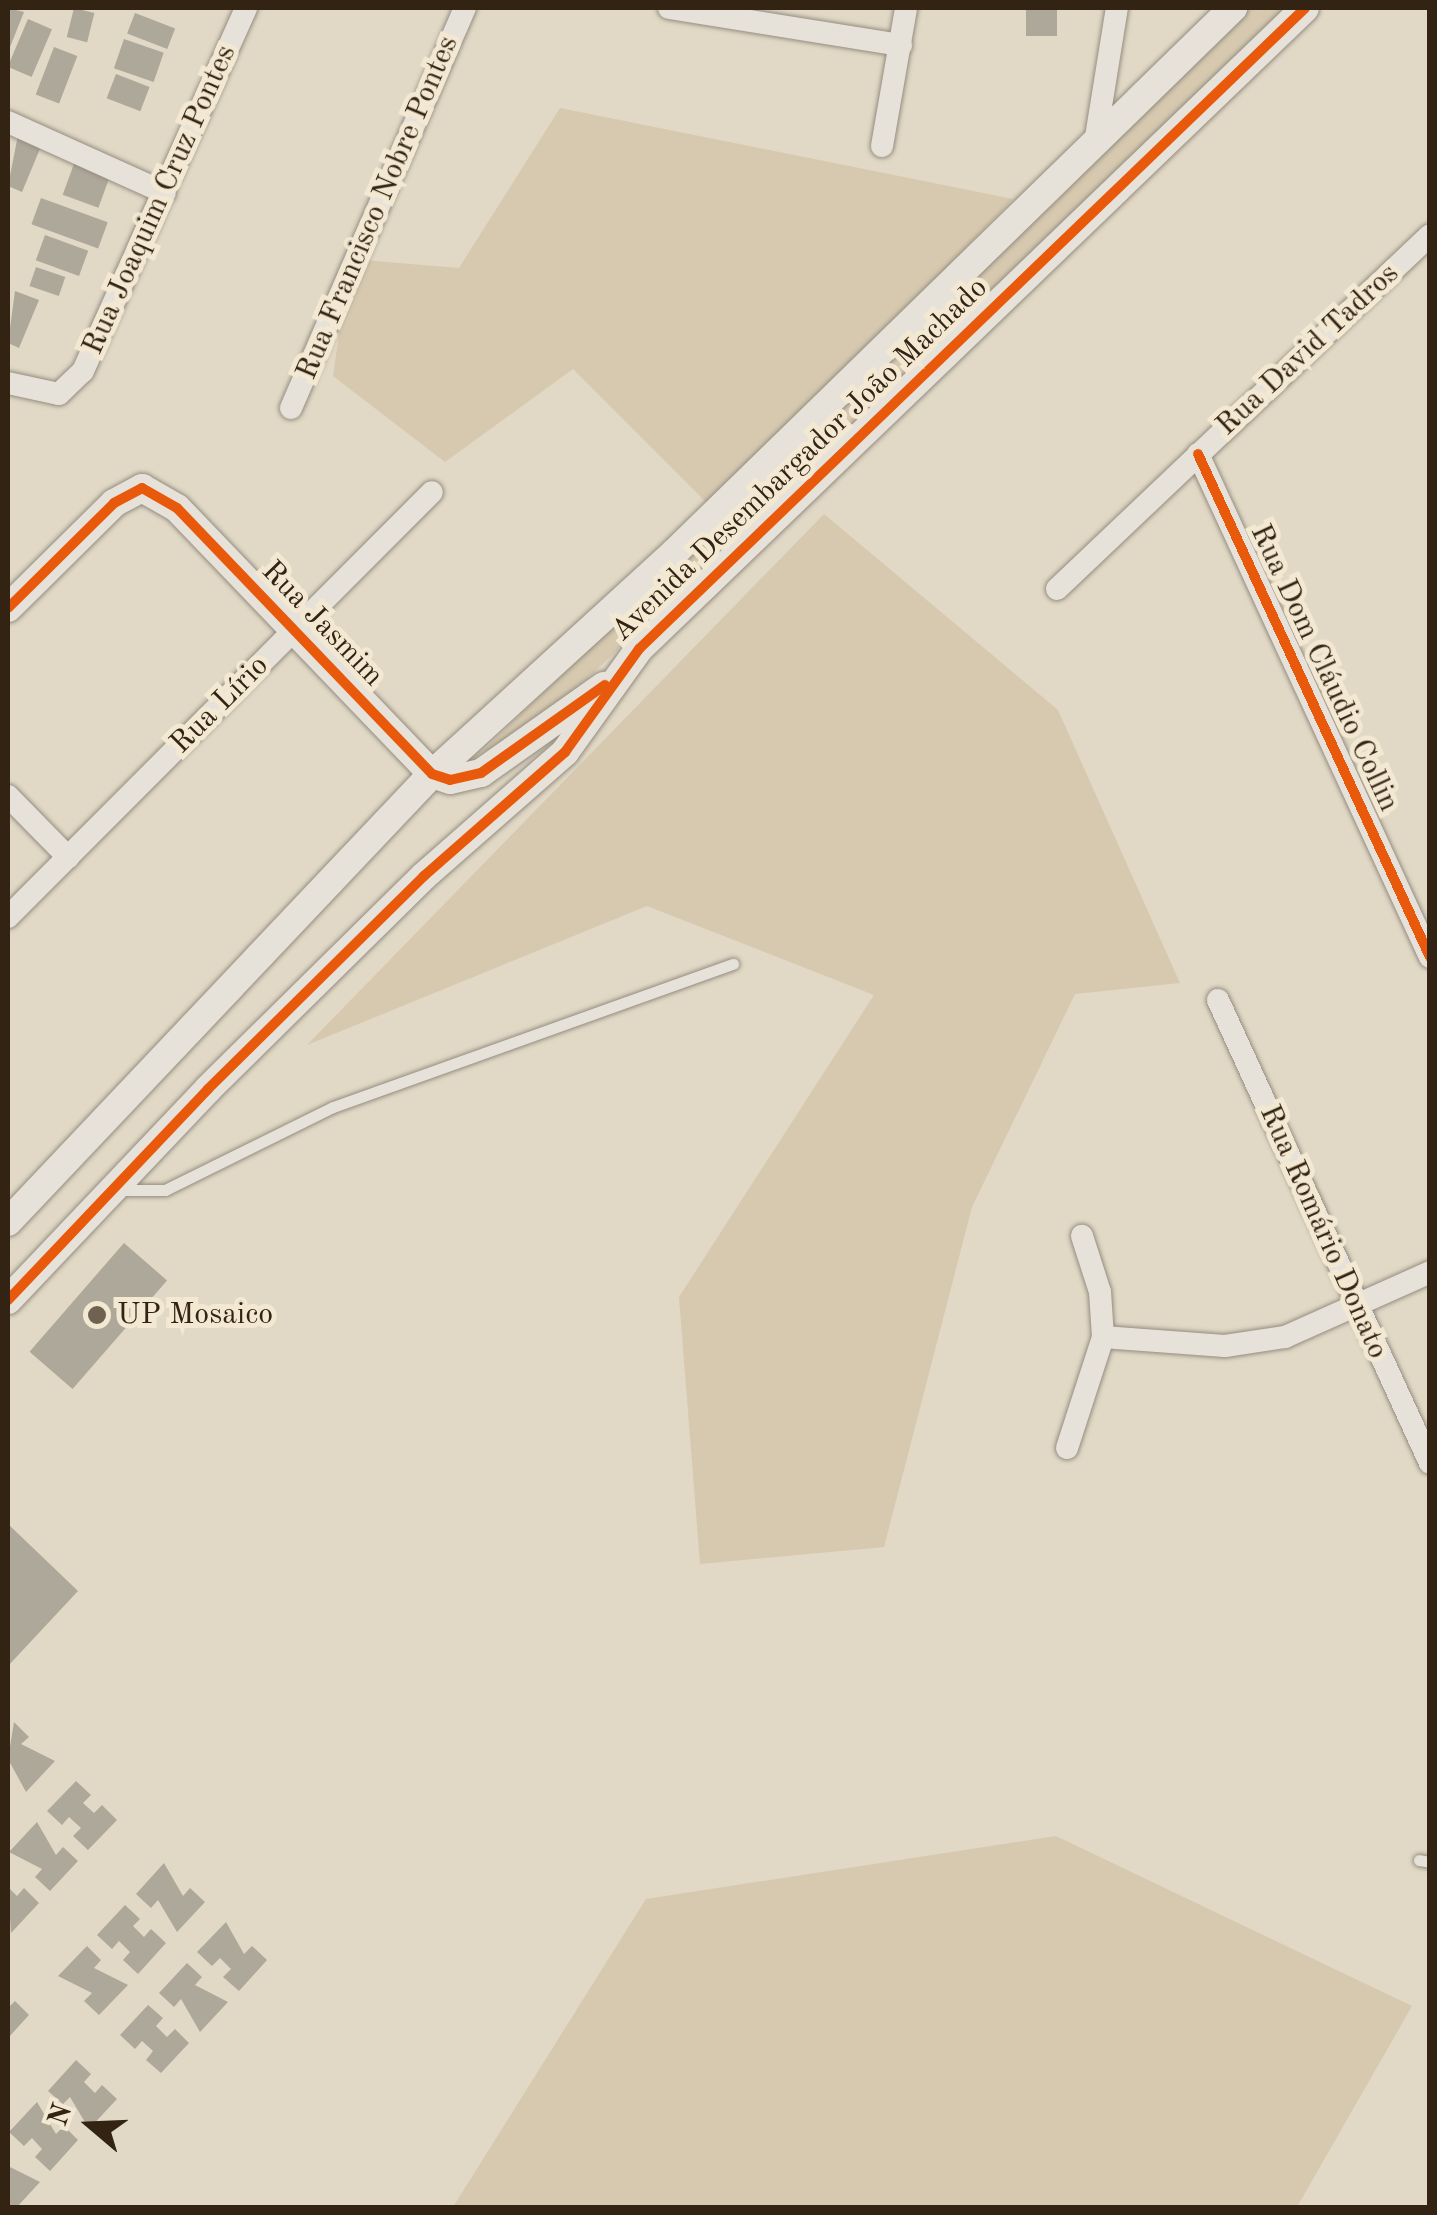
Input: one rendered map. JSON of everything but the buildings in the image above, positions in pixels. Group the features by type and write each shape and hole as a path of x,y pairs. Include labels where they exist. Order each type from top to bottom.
{"street":[{"name":"Rua Joaquim Cruz Pontes","path":"9,383 50,394 74,384 165,193 246,8"},
{"name":"Rua Francisco Nobre Pontes","path":"292,408 465,8"},
{"path":"669,8 900,46"},
{"path":"882,146 906,8"},
{"path":"1096,137 1117,8"},
{"name":"Avenida Desembargador João Machado","path":"8,1222 432,774 674,553 1096,137 1234,8"},
{"name":"Avenida Desembargador João Machado","path":"8,1300 118,1190 208,1089 424,876 565,752 617,676 1305,8"},
{"path":"8,122 165,193"},
{"name":"Rua David Tadros","path":"1058,589 1430,235"},
{"name":"Rua Dom Cláudio Collin","path":"1198,454 1430,957"},
{"name":"Rua Jasmim","path":"8,608 135,488 176,508 432,774"},
{"name":"Rua Lírio","path":"8,917 432,492"},
{"path":"432,774 450,780 481,773 617,676"},
{"path":"8,796 68,857"},
{"name":"Rua Romário Donato","path":"1218,1000 1430,1463"},
{"path":"1067,1448 1102,1337 1100,1292 1082,1236"},
{"path":"1102,1337 1225,1346 1285,1337 1430,1272"}],"lane":[{"path":"118,1190 165,1190 334,1107 733,964"}],"shaded area":[{"path":"1249,8 1297,8 519,743 483,751"},
{"path":"560,108 1013,199 713,509 573,369 445,462 333,376 350,259 459,268"},
{"path":"824,514 1058,710 1180,983 1075,994 972,1207 884,1547 700,1564 679,1297 874,995 647,906 307,1045"},
{"path":"1056,1836 1412,2006 1297,2207 453,2207 646,1899"}],"cycle path":[{"path":"8,1300 208,1089 424,876 565,752 639,649 1305,8"},
{"path":"1198,454 1430,957"},
{"path":"8,608 114,503 142,488 177,508 432,774 450,780 481,773 605,685"}],"place":[{"name":"UP Mosaico","path":"97,1315"}]}
